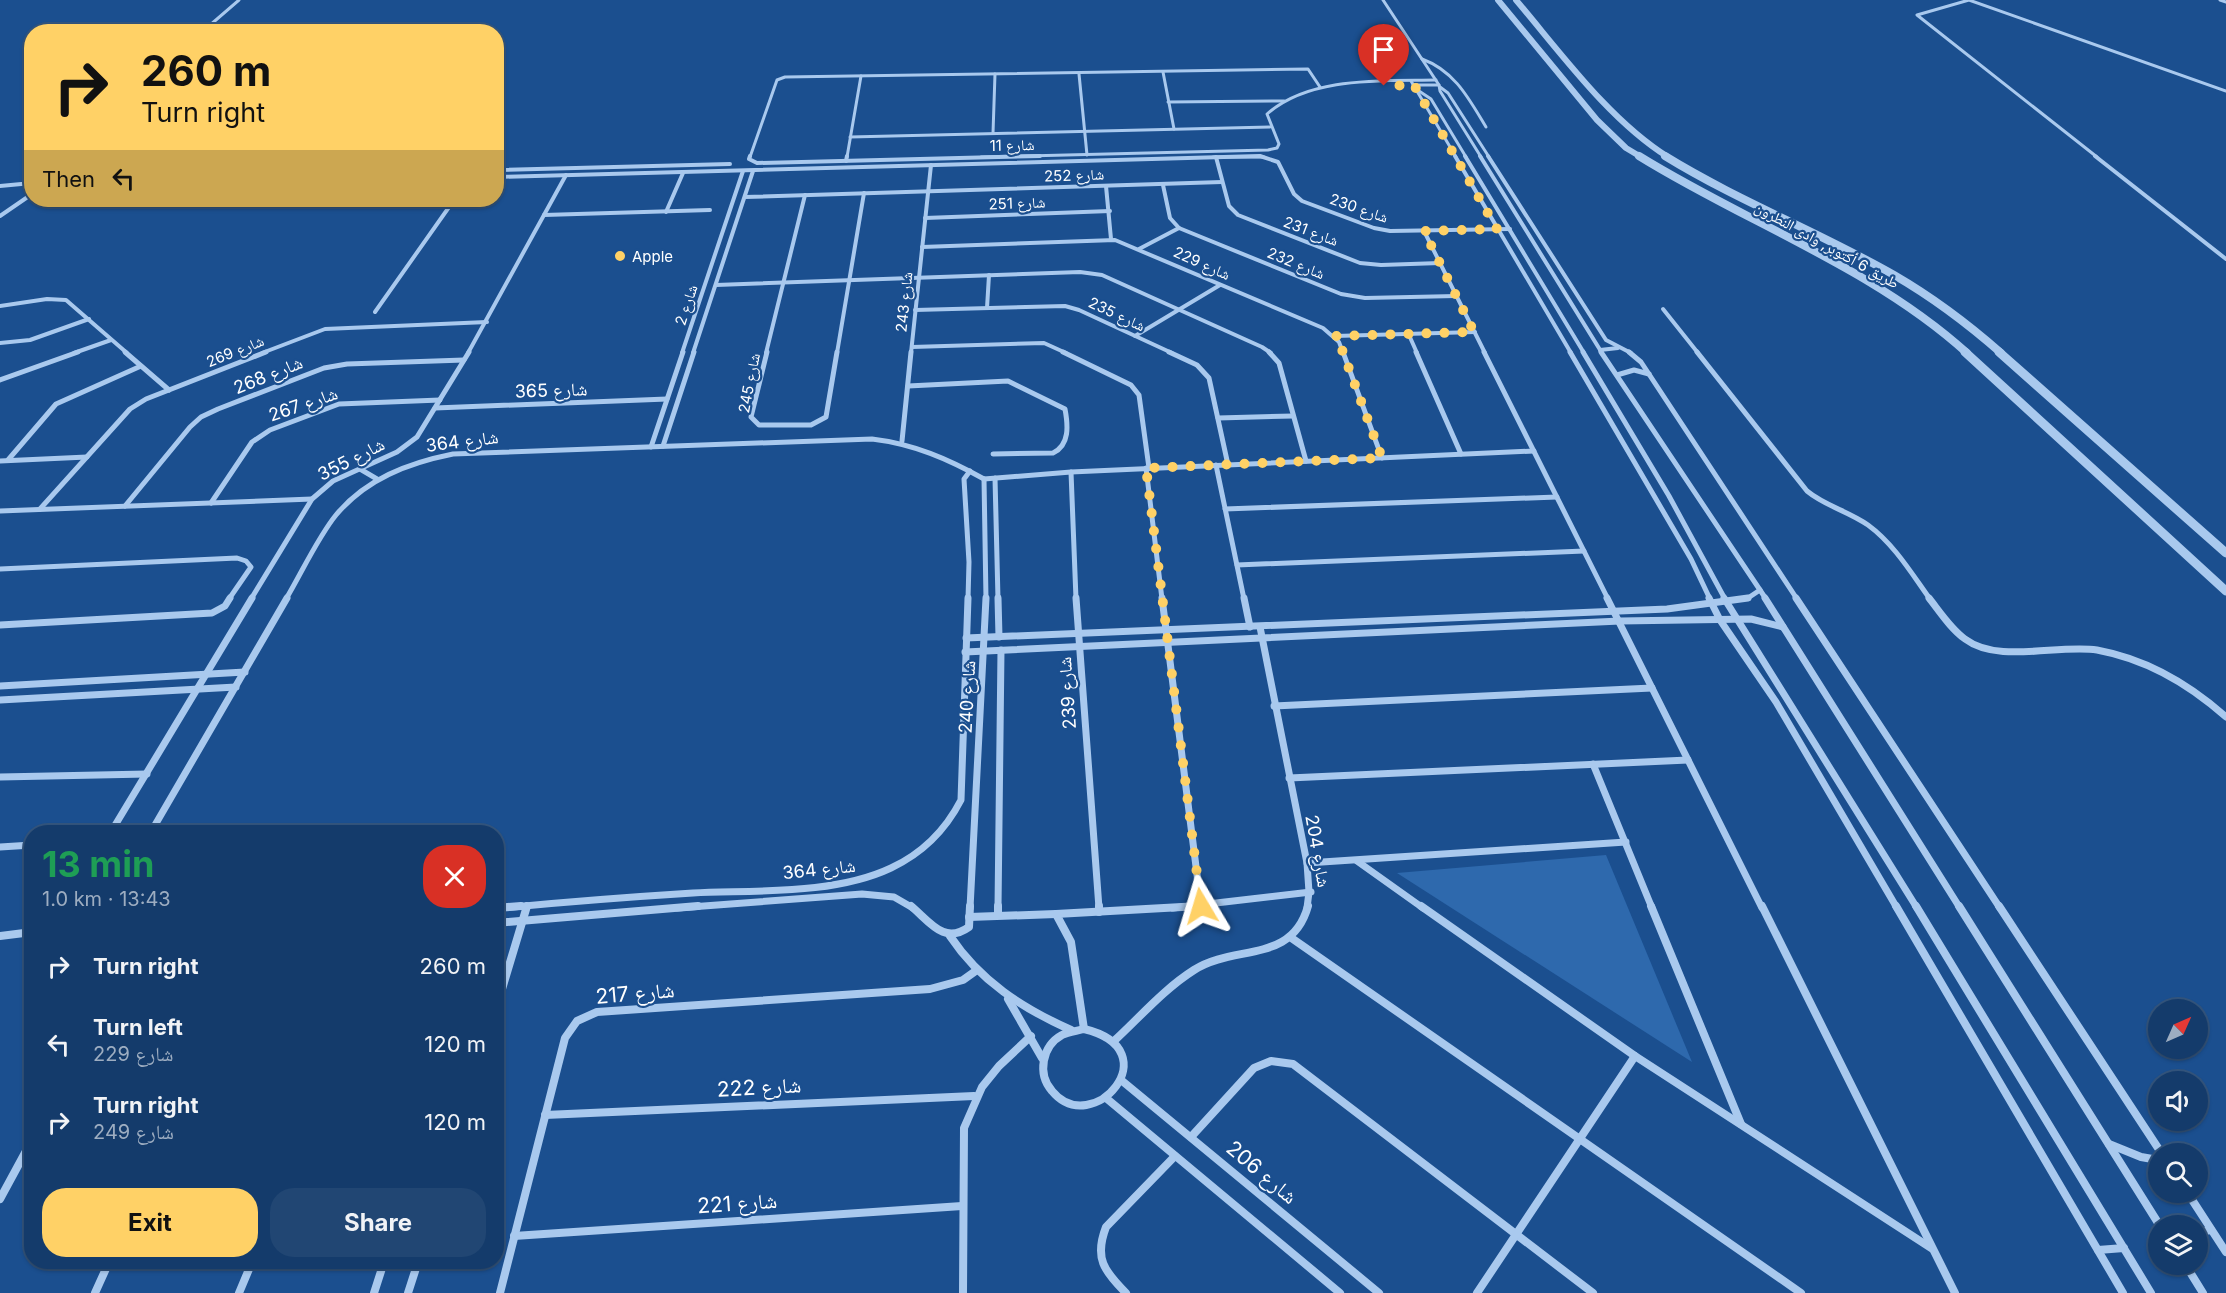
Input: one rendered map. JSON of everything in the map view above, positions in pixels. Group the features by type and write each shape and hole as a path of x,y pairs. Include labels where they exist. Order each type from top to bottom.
{"street":[{"path":"211,24 239,0"},
{"path":"1383,0 1438,84 1440,91 1606,340 1635,356 1649,374 2155,1143"},
{"name":"طريق 6 أكتوبر, وادى النطرون","path":"1498,0 1598,120 1626,148 1684,184 1857,274 1924,318 1954,342 2226,591"},
{"name":"طريق 6 أكتوبر, وادى النطرون","path":"1516,0 1595,94 1637,135 1704,180 1875,265 1952,312 2226,553"},
{"path":"2226,89 1977,1 1969,0 1922,12 1918,16 2226,259"},
{"path":"2220,0 2226,2"},
{"path":"1922,12 1977,1"},
{"path":"1422,59 1438,65 1452,76 1486,127"},
{"path":"846,161 861,76 1308,69 1320,87"},
{"path":"1163,72 1174,129"},
{"path":"993,133 995,74"},
{"path":"1079,74 1087,155"},
{"name":"شارع 11","path":"861,76 790,76 779,79 749,158 750,161 757,164 1268,150 1277,148 1279,144 1270,127"},
{"path":"850,137 1270,127 1267,114 1285,102 1320,87 1438,84"},
{"path":"1415,86 1431,99 1669,496 1725,601 1841,782 2151,1293"},
{"path":"1415,86 1691,559 1720,620 1776,702 2123,1293"},
{"path":"1168,102 1285,102"},
{"path":"1470,133 1599,350 1784,627 2153,1215"},
{"name":"شارع 11","path":"504,177 1260,156"},
{"name":"شارع 230","path":"1260,156 1278,162 1294,194 1302,201 1382,230 1510,229"},
{"name":"شارع 231","path":"1216,157 1229,206 1238,215 1354,261 1374,265 1440,263"},
{"path":"504,170 730,164"},
{"name":"شارع 243","path":"902,441 931,165"},
{"name":"شارع 2","path":"651,447 743,171"},
{"name":"شارع 2","path":"663,446 753,171"},
{"path":"666,212 683,172"},
{"name":"شارع 355","path":"115,825 312,499 333,481 397,452 412,442 487,322 566,175"},
{"name":"شارع 252","path":"745,196 1222,182"},
{"path":"0,186 24,184"},
{"path":"1139,249 1179,228 1170,218 1163,185"},
{"path":"1106,186 1111,239"},
{"name":"شارع 245","path":"805,195 751,417 755,423 765,426 811,425 826,417 864,193"},
{"path":"0,216 24,200"},
{"path":"375,312 449,207"},
{"path":"544,215 710,210"},
{"name":"شارع 251","path":"924,218 1110,211"},
{"name":"شارع 232","path":"1179,228 1349,296 1365,298 1456,296"},
{"path":"1424,231 1955,1293"},
{"name":"شارع 229","path":"922,247 1111,239 1323,328 1335,336"},
{"path":"716,285 1095,273 1179,309 1273,354 1279,363 1305,461"},
{"path":"987,308 989,275"},
{"path":"1136,336 1220,285"},
{"path":"702,293 713,293"},
{"path":"0,306 56,298 74,305 170,390"},
{"name":"شارع 235","path":"915,310 1065,306 1136,336 1203,369 1209,378 1228,465"},
{"path":"1663,309 1806,491 1826,506 1853,516 1874,530 1966,640 1995,651 2075,648 2122,657 2156,670 2181,683 2204,698 2226,717"},
{"path":"0,343 30,340 89,319"},
{"name":"شارع 269","path":"40,509 130,409 140,402 325,329 487,322"},
{"path":"1382,458 1335,336 1474,332"},
{"path":"1409,335 1461,454"},
{"path":"0,381 111,340"},
{"path":"912,347 1044,343 1131,385 1138,395 1201,906"},
{"path":"1599,350 1618,348"},
{"name":"شارع 268","path":"125,506 190,427 201,417 218,409 313,371 336,366 464,360"},
{"path":"8,460 56,404 141,366"},
{"path":"1617,375 1634,370 1649,374"},
{"path":"908,386 1008,381 1065,409 1065,446 1061,451 993,454"},
{"name":"شارع 365","path":"435,408 667,399"},
{"name":"شارع 267","path":"211,503 252,442 270,430 339,404 440,400"},
{"path":"1218,418 1293,416"},
{"name":"شارع 364","path":"155,825 334,517 359,491 399,468 449,454 872,439 902,441 930,450 984,479"},
{"path":"984,479 1147,468 1534,451"},
{"path":"0,461 87,457"},
{"path":"1216,465 1250,627"},
{"path":"360,469 377,479"},
{"name":"شارع 364","path":"504,907 659,895 832,886 860,882 902,864 927,847 956,813 961,800 969,562 964,479 970,471"},
{"name":"شارع 239","path":"1071,472 1078,635 1099,912"},
{"path":"995,478 999,637"},
{"name":"شارع 240","path":"950,936 962,934 969,927 985,651 988,546 984,479"},
{"path":"1225,509 1557,497"},
{"path":"0,511 312,499"},
{"path":"1237,565 1584,551"},
{"path":"0,569 237,558 246,561 251,567 225,606 212,613 0,625"},
{"path":"966,638 1666,609 1748,598 1760,590"},
{"path":"965,652 1262,640 1620,621 1736,619 1762,620 1784,627"},
{"name":"شارع 204","path":"1260,627 1274,706 1308,863 1311,892 1309,911 1290,937"},
{"path":"998,915 1000,650"},
{"path":"0,686 245,672"},
{"path":"0,700 236,687"},
{"path":"1274,706 1652,688"},
{"path":"1289,778 1688,760"},
{"path":"1593,764 1742,1125"},
{"path":"0,777 147,774"},
{"path":"1308,863 1626,842"},
{"path":"0,847 24,846"},
{"path":"1357,861 1635,1056 1934,1249"},
{"path":"969,917 1201,906 1311,892"},
{"name":"شارع 364","path":"504,922 862,894 889,895 904,901 941,933 950,936"},
{"path":"504,984 527,906"},
{"path":"1056,914 1071,942 1084,1029"},
{"path":"0,936 24,933"},
{"path":"950,936 961,955 1006,996 1071,1030"},
{"path":"1114,1041 1194,970 1223,957 1279,945 1290,937 1801,1293"},
{"name":"شارع 217","path":"500,1293 565,1038 576,1021 597,1012 930,989 955,983 977,970"},
{"path":"1006,996 1042,1058"},
{"path":"1084,1029 1097,1030 1114,1041 1124,1062 1121,1080 1106,1098 1093,1104 1079,1105 1065,1102 1053,1094 1045,1083 1041,1071 1042,1058 1048,1046 1058,1036 1071,1030 1084,1029"},
{"path":"963,1293 964,1128 974,1096 995,1068 1031,1036"},
{"path":"1477,1293 1635,1056"},
{"path":"1191,1137 1254,1068 1263,1062 1287,1061 1299,1066 1593,1293"},
{"name":"شارع 206","path":"1121,1080 1379,1293"},
{"name":"شارع 222","path":"545,1115 974,1096"},
{"path":"1106,1098 1340,1293"},
{"path":"2109,1143 2148,1158"},
{"path":"0,1199 24,1155"},
{"path":"1126,1293 1109,1277 1102,1266 1099,1252 1101,1239 1106,1227 1175,1156"},
{"path":"2194,1203 2226,1252"},
{"name":"شارع 221","path":"514,1236 962,1206"},
{"path":"2098,1250 2124,1248"},
{"path":"94,1293 106,1269"},
{"path":"239,1293 249,1269"},
{"path":"374,1293 382,1269"},
{"path":"408,1293 416,1269"},
{"path":"2192,1275 2203,1293"}],"shaded area":[{"path":"1606,855 1692,1062 1397,873"}],"place":[{"name":"Apple","path":"620,256"}],"route":[{"path":"1201,906 1146,468 1382,458 1335,336 1474,332 1424,231 1497,229 1419,96 1419,91 1414,85 1384,86"}]}
